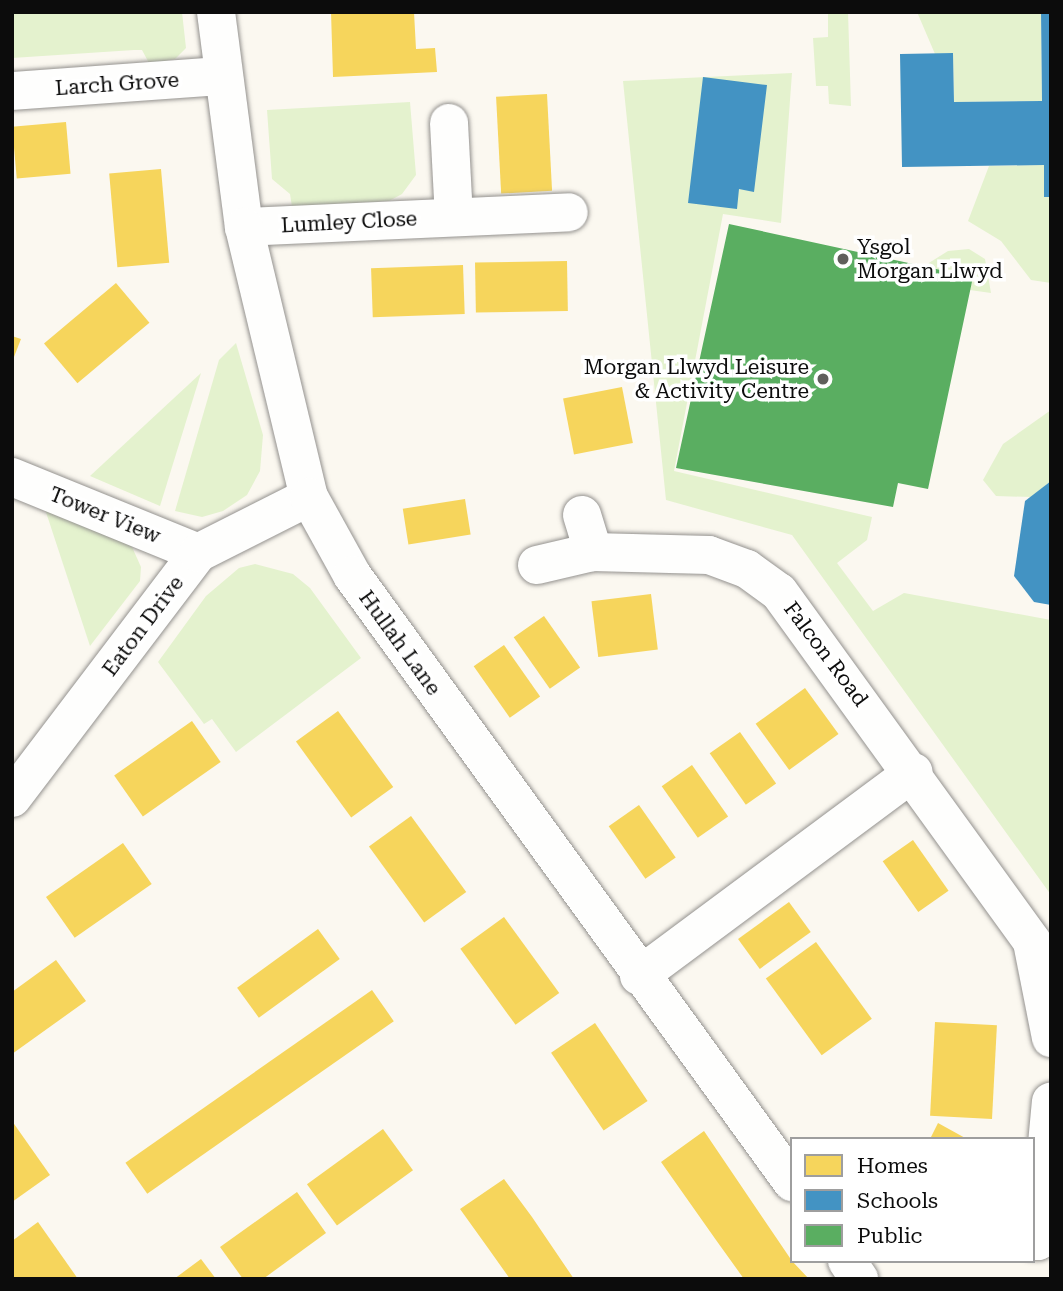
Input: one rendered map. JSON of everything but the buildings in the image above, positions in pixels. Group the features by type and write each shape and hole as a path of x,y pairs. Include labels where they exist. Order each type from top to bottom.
{"street":[{"name":"Hullah Lane","path":"216,12 222,76 244,227 309,497 352,575 639,976 790,1179"},
{"name":"Larch Grove","path":"12,91 222,76"},
{"path":"449,123 454,217"},
{"name":"Lumley Close","path":"244,227 569,212"},
{"name":"Tower View","path":"12,477 198,553"},
{"name":"Eaton Drive","path":"12,798 198,553 309,497"},
{"path":"582,514 593,552"},
{"name":"Falcon Road","path":"537,565 593,552 709,555 747,569 779,592 914,772 1032,942 1051,1038"},
{"path":"639,976 914,772"},
{"path":"1041,1241 1051,1102"},
{"path":"848,1263 859,1279"}],"green space":[{"path":"12,12 182,12 186,48 175,59 150,65 142,50 12,58"},
{"path":"828,12 848,12 851,106 829,104 828,86 816,86 813,38 828,37"},
{"path":"917,12 1041,12 1042,101 954,102 953,53 935,54"},
{"path":"792,73 781,223 723,214 674,471 872,517 867,540 837,563 873,611 904,593 1051,620 1051,895 792,535 666,500 623,81"},
{"path":"410,102 416,175 402,194 389,201 292,207 290,194 272,179 267,110"},
{"path":"1044,165 1051,197 1051,283 1031,280 1001,241 968,221 989,166"},
{"path":"969,249 985,259 991,293 970,290 973,277 924,266 948,251"},
{"path":"236,343 263,435 260,471 247,495 223,511 202,517 175,511 219,360"},
{"path":"201,373 160,506 90,476"},
{"path":"1051,410 1051,481 1031,497 996,496 983,480 1003,444"},
{"path":"41,497 128,538 141,567 140,581 90,646"},
{"path":"255,564 293,574 310,588 361,658 236,752 212,719 204,724 158,662 206,596 239,568"}],"place":[{"name":"Ysgol Morgan Llwyd","path":"843,259"},
{"name":"Morgan Llwyd Leisure & Activity Centre","path":"823,379"}]}
